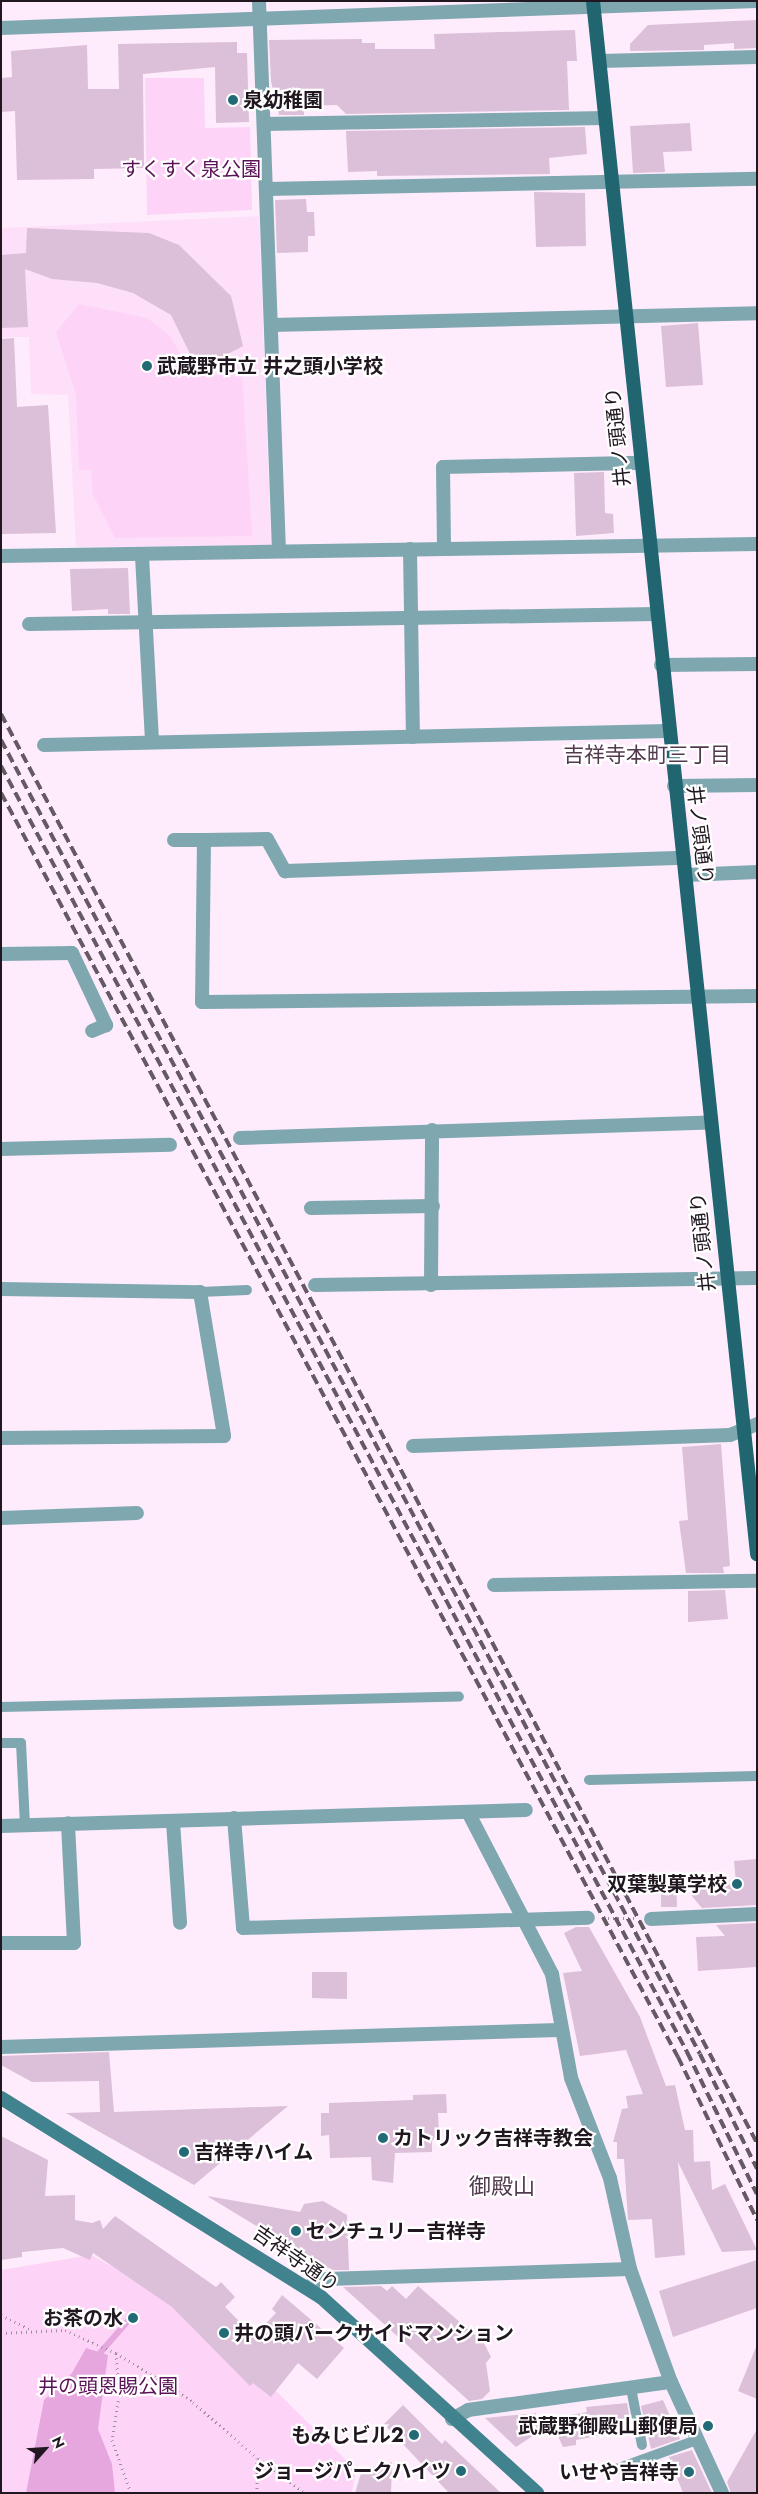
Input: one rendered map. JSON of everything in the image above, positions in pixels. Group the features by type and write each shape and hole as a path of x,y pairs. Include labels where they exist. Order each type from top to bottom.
{"main road":[{"name":"井ノ頭通り","path":"594,5 661,665 686,875 726,1278 757,1554"},
{"name":"吉祥寺通り","path":"1,2098 307,2287 452,2419 537,2493"}],"street":[{"path":"259,1 279,551"},
{"path":"1,28 260,21 594,5 757,1"},
{"path":"600,61 757,57"},
{"path":"264,124 605,118"},
{"path":"266,188 757,179"},
{"path":"272,325 757,313"},
{"path":"444,548 443,467 641,463"},
{"path":"1,556 142,556 410,548 757,544"},
{"path":"410,548 413,738"},
{"path":"142,556 152,742"},
{"path":"29,624 145,619 410,620 657,614"},
{"path":"661,665 757,664"},
{"path":"44,746 668,731"},
{"path":"674,786 757,785"},
{"path":"174,840 267,839 285,871 684,858"},
{"path":"204,840 202,1002 698,994 757,996"},
{"path":"686,875 757,872"},
{"path":"1,954 72,953 106,1024 92,1032"},
{"path":"240,1138 710,1122"},
{"path":"431,1286 432,1130"},
{"path":"1,1148 170,1145"},
{"path":"311,1208 433,1206"},
{"path":"315,1285 431,1286 757,1278"},
{"path":"1,1289 200,1292 224,1436 1,1438"},
{"path":"413,1446 730,1435 757,1424"},
{"path":"1,1518 137,1513"},
{"path":"494,1585 757,1581"},
{"path":"1,1826 526,1810"},
{"path":"468,1812 552,1974 559,2030 571,2078 610,2178 630,2269 671,2382 722,2493"},
{"path":"234,1818 243,1928 588,1918"},
{"path":"173,1822 180,1923"},
{"path":"1,1943 74,1942 68,1823"},
{"path":"651,1919 757,1914"},
{"path":"1,2047 559,2030"},
{"path":"307,2287 327,2280 630,2269"},
{"path":"452,2419 468,2410 671,2382"}],"lane":[{"path":"200,1292 247,1290"},
{"path":"1,1707 459,1697"},
{"path":"1,1744 21,1743 25,1824"},
{"path":"589,1780 757,1776"},
{"path":"631,2388 642,2445"},
{"path":"608,2472 697,2440"}],"path":[{"path":"588,1918 651,1919"},
{"path":"1,2315 30,2329"},
{"path":"1,2333 30,2329 65,2330 75,2337 116,2353 193,2402 257,2458 304,2493"},
{"path":"116,2353 119,2396 112,2440 132,2493"},
{"path":"257,2458 257,2493"}],"shaded area":[{"name":"武蔵野市立 井之頭小学校","path":"259,216 271,545 76,547 68,395 31,394 29,337 1,337 1,228"},
{"path":"86,2348 108,2355 98,2429 112,2464 115,2493 26,2493 44,2400 72,2373"}],"green space":[{"name":"すくすく泉公園","path":"145,78 204,78 205,128 250,127 252,210 147,215"},
{"path":"79,304 147,318 169,335 193,374 242,375 252,536 115,538 93,495 91,470 79,470 76,395 56,332"},
{"name":"井の頭恩賜公園","path":"91,2255 197,2313 356,2470 352,2493 1,2493 1,2270"}],"building":[{"path":"757,20 757,48 734,49 734,43 704,45 704,50 630,51 630,44 648,25"},
{"path":"575,30 577,61 567,61 569,110 346,114 337,105 304,106 304,115 279,115 271,81 269,40 362,39 362,43 375,43 375,49 435,49 434,34"},
{"path":"237,42 237,53 247,53 249,122 216,123 215,67 143,74 144,168 94,169 94,179 17,180 15,111 1,112 1,78 12,77 11,51 87,45 88,89 119,89 118,44"},
{"path":"690,123 692,151 663,152 665,172 633,173 630,126"},
{"path":"585,127 587,154 549,158 550,174 377,176 377,171 348,172 346,131"},
{"path":"534,192 585,193 586,246 536,247"},
{"path":"306,199 307,212 314,212 315,236 308,236 308,252 277,253 275,200"},
{"path":"27,228 149,233 179,245 231,296 243,346 198,370 171,315 133,293 97,283 52,279 25,269 28,327 1,328 1,255 26,253"},
{"path":"698,323 703,385 666,387 661,326"},
{"path":"14,338 17,407 48,405 56,533 1,534 1,339"},
{"path":"604,472 605,513 613,514 614,533 576,536 574,473"},
{"path":"128,568 130,614 108,614 108,609 72,611 70,569"},
{"path":"721,1444 730,1566 723,1567 724,1573 686,1573 679,1521 688,1520 682,1447"},
{"path":"725,1590 728,1619 688,1622 688,1591"},
{"name":"双葉製菓学校","path":"757,1859 757,1905 702,1908 691,1895 701,1885 736,1883 734,1861"},
{"path":"661,1881 676,1881 677,1907 661,1907"},
{"path":"757,1923 757,1967 698,1971 696,1937 725,1936 716,1925"},
{"path":"576,1927 589,1927 640,2017 666,2086 675,2085 685,2130 693,2130 694,2162 710,2161 712,2190 725,2184 757,2250 722,2252 678,2162 685,2255 655,2258 652,2219 628,2220 624,2159 617,2159 617,2142 613,2142 622,2109 628,2108 626,2096 643,2094 626,2050 580,2056 563,1973 582,1971 564,1933"},
{"path":"312,1972 347,1972 347,1999 312,1998"},
{"name":"吉祥寺ハイム","path":"109,2052 114,2112 288,2106 194,2185 66,2113 100,2112 99,2081 32,2082 1,2065 1,2056"},
{"name":"カトリック吉祥寺教会","path":"446,2094 447,2113 438,2113 439,2132 432,2141 432,2152 395,2153 393,2183 372,2180 371,2157 330,2158 329,2135 321,2136 321,2113 329,2113 329,2103 413,2100 413,2095"},
{"path":"1,2136 48,2160 45,2196 75,2195 75,2220 92,2223 100,2220 103,2229 115,2216 216,2287 221,2282 235,2297 225,2307 254,2336 276,2313 272,2309 282,2295 344,2348 317,2379 298,2363 271,2397 253,2383 250,2386 172,2307 93,2253 90,2260 63,2248 22,2252 22,2257 1,2260"},
{"path":"207,2196 300,2212 304,2204 323,2201 347,2215 349,2270 333,2270 316,2262"},
{"path":"757,2260 757,2308 673,2337 659,2291"},
{"path":"381,2286 387,2291 392,2286 406,2299 418,2286 484,2343 491,2357 486,2363 490,2391 482,2399 469,2401 343,2287"},
{"path":"757,2347 757,2399 738,2391"},
{"path":"663,2400 680,2439 651,2449 641,2406"},
{"path":"627,2403 632,2430 576,2440 576,2445 563,2447 552,2423 516,2447 485,2418 536,2413 535,2421 587,2412 586,2407"},
{"path":"403,2405 442,2444 445,2440 501,2493 449,2493 384,2424"},
{"path":"757,2429 757,2493 731,2493 727,2482"},
{"name":"いせや吉祥寺","path":"692,2450 712,2493 683,2493 669,2457"},
{"path":"392,2462 391,2493 355,2493 362,2470"}],"waterway":[{"path":"100,2353 128,2321"}],"railway":[{"path":"1,714 757,2143"},
{"path":"1,740 700,2054 757,2169"},
{"path":"1,766 687,2052 757,2194"},
{"path":"1,793 678,2057 757,2220"}],"place":[{"name":"泉幼稚園","path":"233,100"},
{"name":"武蔵野市立 井之頭小学校","path":"147,366"},
{"name":"双葉製菓学校","path":"737,1884"},
{"name":"カトリック吉祥寺教会","path":"383,2138"},
{"name":"吉祥寺ハイム","path":"184,2152"},
{"name":"センチュリー吉祥寺","path":"296,2231"},
{"name":"お茶の水","path":"133,2318"},
{"name":"井の頭パークサイドマンション","path":"224,2333"},
{"name":"武蔵野御殿山郵便局","path":"708,2426"},
{"name":"もみじビル2","path":"414,2435"},
{"name":"ジョージパークハイツ","path":"461,2471"},
{"name":"いせや吉祥寺","path":"689,2472"}],"district":[{"name":"吉祥寺本町三丁目","path":"647,755"},
{"name":"御殿山","path":"502,2187"}]}
